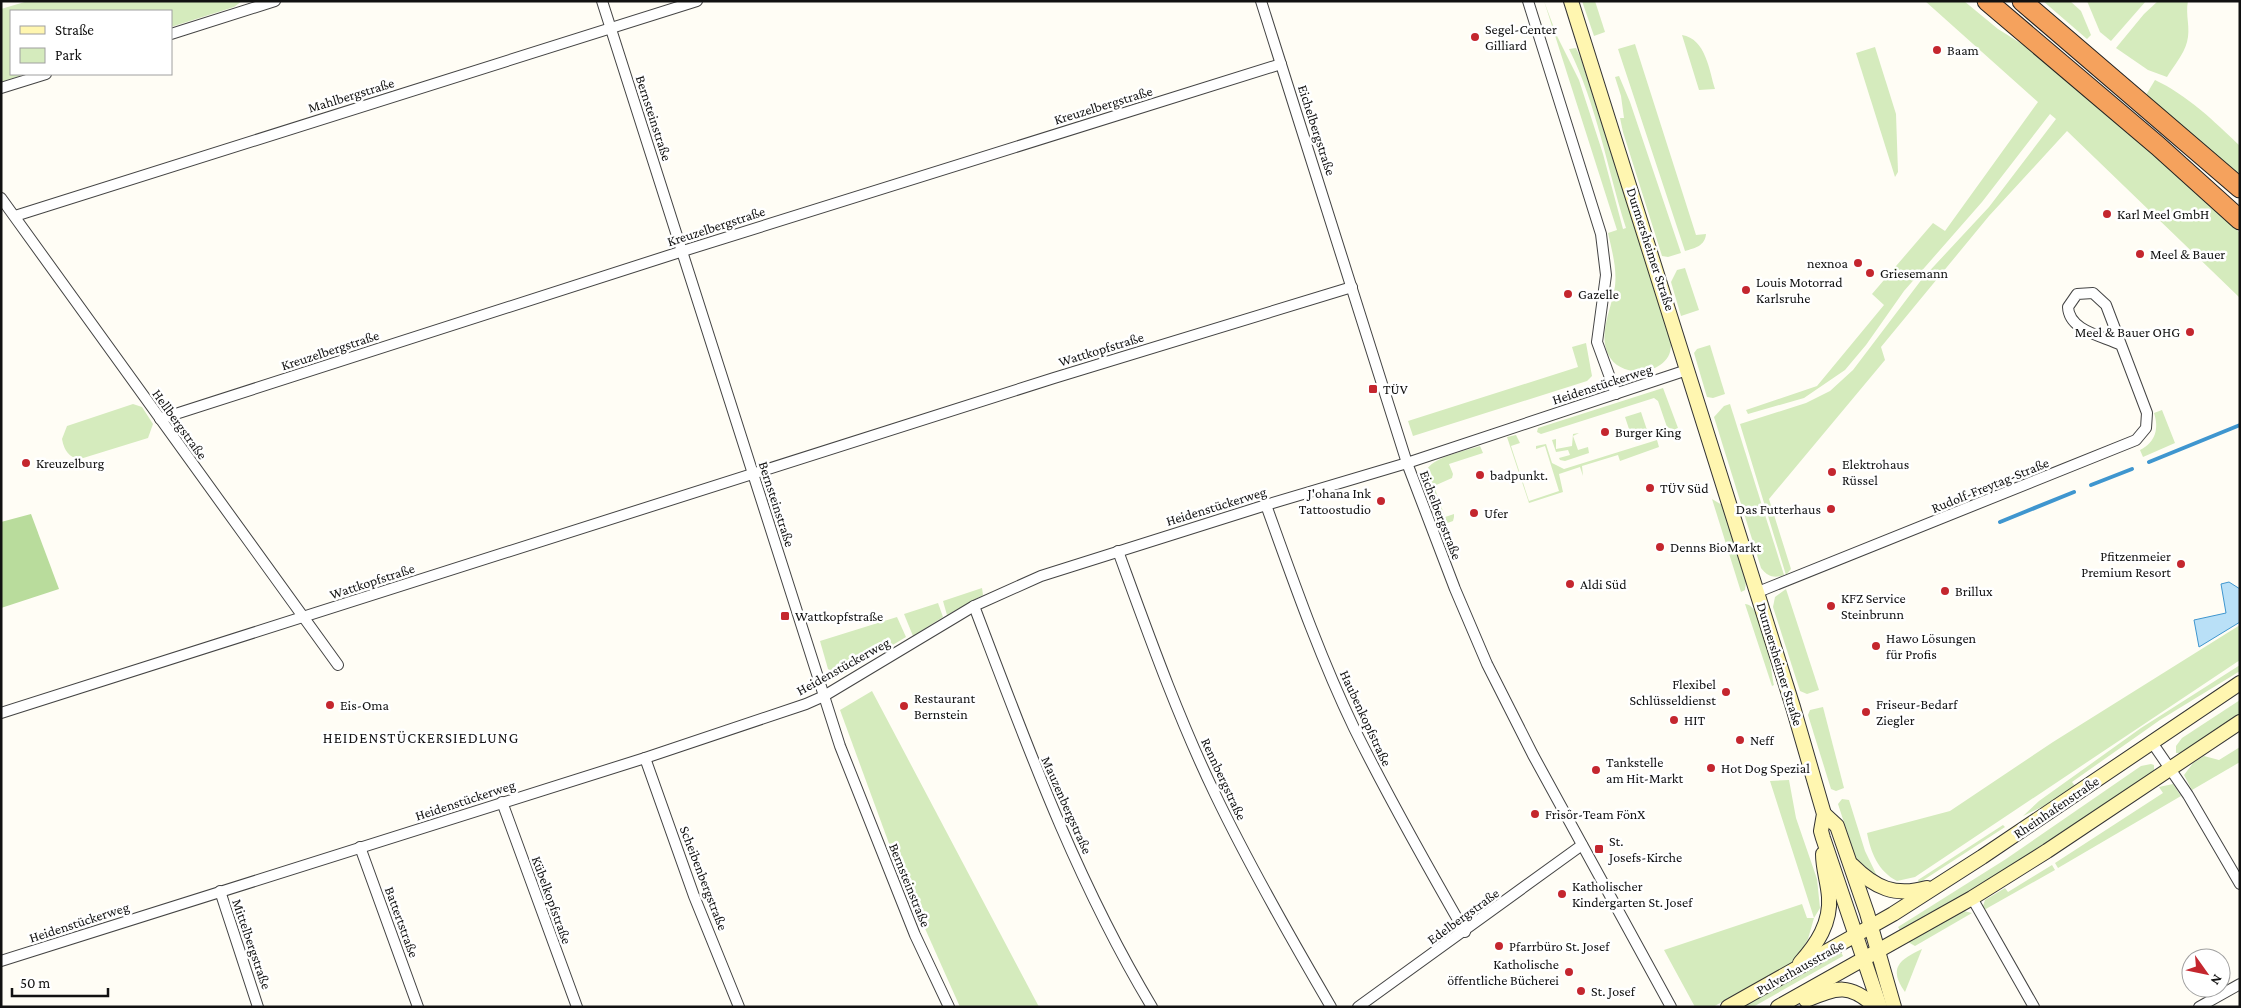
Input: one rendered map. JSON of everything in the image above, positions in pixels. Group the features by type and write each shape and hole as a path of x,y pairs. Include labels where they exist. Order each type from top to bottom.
{"highway":[{"path":"1987,1 2158,146 2240,220"},
{"path":"2022,1 2240,188"}],"main road":[{"name":"Durmersheimer Straße","path":"1571,1 1758,592 1824,814 1821,831 1823,838 1880,1007"},
{"name":"Rheinhafenstraße","path":"1871,928 1967,867 2240,683"},
{"path":"1878,951 1972,898 2047,851 2240,722"},
{"name":"Durmersheimer Straße","path":"1824,814 1837,826 1871,928 1894,1007"},
{"path":"1795,970 1816,943 1828,920 1829,896 1823,866 1823,838"},
{"path":"1849,863 1877,885 1891,891 1911,893 1930,887 1967,867"},
{"name":"Pulverhausstraße","path":"1728,1007 1871,928"},
{"name":"Pulverhausstraße","path":"1778,1007 1878,951"},
{"path":"1789,1007 1830,990 1845,988 1856,991 1876,1007"}],"street":[{"path":"172,34 250,5 275,1"},
{"name":"Bernsteinstraße","path":"602,1 824,696 860,799 915,935 949,1007"},
{"name":"Mahlbergstraße","path":"15,216 697,1"},
{"name":"Eichelbergstraße","path":"1261,1 1407,464 1444,561 1487,664 1582,845 1671,1007"},
{"path":"1528,1 1601,234 1606,275 1597,342 1616,394"},
{"name":"Kreuzelbergstraße","path":"160,419 683,251 1281,64"},
{"path":"1,88 43,75"},
{"name":"Hellbergstraße","path":"1,198 338,665"},
{"name":"Wattkopfstraße","path":"1,713 1054,378 1352,287"},
{"name":"Rudolf-Freytag-Straße","path":"1758,592 2136,440 2146,428 2147,413 2106,305 2101,298 2093,293 2077,294 2068,307 2071,320 2077,326 2121,345"},
{"name":"Heidenstückerweg","path":"1,961 645,758 806,704 824,696 974,606 1040,576 1266,505 1407,464 1687,370"},
{"name":"Haubenkopfstraße","path":"1266,505 1304,611 1354,728 1402,822 1465,932"},
{"name":"Rennbergstraße","path":"1118,551 1170,690 1214,793 1257,877 1331,1007"},
{"name":"Mauzenbergstraße","path":"974,606 1044,792 1113,935 1152,1007"},
{"path":"2152,742 2240,884"},
{"name":"Scheibenbergstraße","path":"645,758 694,896 739,1007"},
{"name":"Kübelkopfstraße","path":"502,802 577,1007"},
{"name":"Edelbergstraße","path":"1358,1007 1465,932 1582,845"},
{"name":"Battertstraße","path":"360,847 418,1007"},
{"name":"Mittelbergstraße","path":"220,891 258,1007"},
{"path":"1972,898 2034,1007"},
{"path":"2199,1007 2240,984"}],"green space":[{"path":"28,1 242,1 234,7 172,27 172,10 10,10 10,75 23,75 1,82 1,9"},
{"path":"1544,1 1557,36 1579,80 1603,154 1623,229 1626,228 1594,114 1579,70 1569,49 1576,48 1581,59 1670,338 1670,350 1666,360 1658,367 1636,371 1624,369 1615,363 1605,346 1605,329 1615,286 1614,260 1608,233 1617,230"},
{"path":"1582,1 1595,1 1605,32 1594,36"},
{"path":"1925,1 1964,1 1998,29 2033,51 2162,161 2240,233 2240,298 2067,131 1989,216 1881,347 1885,360 1769,499 1791,569 1786,575 1740,424 1806,403 1830,391 1853,370 1922,279 1989,207 2056,119 2050,114 1982,202 1904,291 1866,345 1845,370 1804,398 1748,414 1746,410 1817,386 1884,305 1872,294 1933,223 1945,231 2038,102"},
{"path":"2043,1 2070,1 2081,11 2091,35 2087,39"},
{"path":"2087,1 2146,1 2111,41 2100,32"},
{"path":"2158,1 2188,1 2186,47 2167,77 2148,70 2116,48 2144,14"},
{"path":"1682,35 1696,42 1701,49 1715,89 1699,90"},
{"path":"1635,44 1696,235 1706,234 1702,244 1685,251 1618,49"},
{"path":"1875,47 1896,114 1898,172 1895,177 1856,53"},
{"path":"1619,76 1630,102 1681,253 1668,257 1662,256 1623,132 1620,118 1624,118 1621,96 1615,77"},
{"path":"2155,80 2189,101 2240,146 2240,177 2146,95"},
{"path":"1685,268 1699,310 1681,316 1671,282 1677,270"},
{"path":"1586,343 1592,376 1587,381 1413,436 1408,421 1578,367 1572,347"},
{"path":"1710,345 1725,394 1713,398 1707,397 1694,353 1697,349"},
{"path":"1663,388 1678,428 1674,430 1667,427 1658,401 1654,398 1541,434 1537,432 1538,428"},
{"path":"133,404 142,407 153,424 148,438 80,459 68,453 62,439 67,426"},
{"path":"1730,404 1784,575 1771,576 1761,568 1714,417 1724,406"},
{"path":"2162,410 2175,443 2143,457 2140,450 2150,443 2155,434 2154,413"},
{"path":"1641,412 1647,430 1631,435 1625,417"},
{"path":"1579,433 1573,436 1578,450 1588,447 1589,453 1565,461 1560,460 1559,458 1570,455 1568,450 1556,452 1552,440 1556,439 1556,449 1572,446 1573,434"},
{"path":"1516,435 1520,443 1511,446 1529,501 1559,491 1545,446 1536,449 1536,446 1546,444 1552,463 1564,469 1657,440 1659,447 1620,461 1618,455 1582,466 1583,476 1580,467 1559,474 1563,492 1529,503 1507,437"},
{"path":"1480,446 1483,453 1449,464 1453,474 1452,478 1434,486 1445,517 1454,514 1453,521 1442,525 1425,475 1427,469 1447,456"},
{"path":"1712,499 1722,505 1746,582 1745,590 1741,592"},
{"path":"31,514 59,589 1,608 1,522"},
{"path":"982,588 983,595 947,615 943,601"},
{"path":"1786,589 1819,690 1807,694 1800,691 1773,607 1775,597"},
{"path":"938,603 943,617 913,636 904,614"},
{"path":"1745,604 1751,607 1757,614 1761,625 1771,666 1774,685 1772,686"},
{"path":"897,617 906,637 844,674 837,675 828,669 820,641"},
{"path":"2240,625 2240,660 1915,877 1897,881 1890,877 1876,861 1867,833 1950,811 2053,742"},
{"path":"2240,665 2240,671 2160,720 2072,782 2075,786 2048,804 2023,816 2039,801 2141,728"},
{"path":"872,691 1039,1007 960,1007 898,868 840,710"},
{"path":"2240,700 2240,714 2181,753 2176,753 2176,746 2182,738"},
{"path":"1823,707 1844,788 1836,791 1831,789 1808,715 1810,710"},
{"path":"2240,747 2240,762 2192,790 2184,775 2193,763 2204,756 2219,760"},
{"path":"2154,765 2154,772 1962,897 1901,932 1898,927 2006,859 2141,766"},
{"path":"1789,780 1796,818 1817,879 1820,908 1814,918 1770,781"},
{"path":"2173,784 2181,796 2058,868 2055,863 2163,793 2159,787"},
{"path":"1842,799 1849,800 1865,851 1879,880 1860,866 1855,856 1838,804"},
{"path":"2003,825 2005,827 1919,883 1918,880"},
{"path":"2052,865 2055,870 1984,910 1982,909 1985,900 2005,888 2008,892"},
{"path":"1802,904 1807,918 1814,918 1808,939 1797,959 1713,1007 1695,1007 1664,950"},
{"path":"1964,911 1972,913 1915,946 1908,942"},
{"path":"1922,949 1905,992 1897,977 1897,971 1902,961"},
{"path":"1841,952 1843,956 1753,1007 1743,1007"}],"water":[{"path":"2229,582 2240,589 2240,622 2199,647 2194,620 2226,613 2221,584"}],"waterway":[{"path":"2149,462 2240,425"},
{"path":"2091,485 2132,469"},
{"path":"2000,522 2074,492"}],"place":[{"name":"Segel-Center Gilliard","path":"1475,37"},
{"name":"Baam","path":"1937,50"},
{"name":"Karl Meel GmbH","path":"2107,214"},
{"name":"Meel & Bauer","path":"2140,254"},
{"name":"nexnoa","path":"1858,263"},
{"name":"Griesemann","path":"1870,273"},
{"name":"Louis Motorrad Karlsruhe","path":"1746,290"},
{"name":"Gazelle","path":"1568,294"},
{"name":"Meel & Bauer OHG","path":"2190,332"},
{"name":"TÜV","path":"1373,389"},
{"name":"Burger King","path":"1605,432"},
{"name":"Kreuzelburg","path":"26,463"},
{"name":"Elektrohaus Rüssel","path":"1832,472"},
{"name":"badpunkt.","path":"1480,475"},
{"name":"TÜV Süd","path":"1650,488"},
{"name":"J'ohana Ink Tattoostudio","path":"1381,501"},
{"name":"Das Futterhaus","path":"1831,509"},
{"name":"Ufer","path":"1474,513"},
{"name":"Denns BioMarkt","path":"1660,547"},
{"name":"Pfitzenmeier Premium Resort","path":"2181,564"},
{"name":"Aldi Süd","path":"1570,584"},
{"name":"Brillux","path":"1945,591"},
{"name":"KFZ Service Steinbrunn","path":"1831,606"},
{"name":"Wattkopfstraße","path":"785,616"},
{"name":"Hawo Lösungen für Profis","path":"1876,646"},
{"name":"Flexibel Schlüsseldienst","path":"1726,692"},
{"name":"Eis-Oma","path":"330,705"},
{"name":"Restaurant Bernstein","path":"904,706"},
{"name":"Friseur-Bedarf Ziegler","path":"1866,712"},
{"name":"HIT","path":"1674,720"},
{"name":"Neff","path":"1740,740"},
{"name":"Hot Dog Spezial","path":"1711,768"},
{"name":"Tankstelle am Hit-Markt","path":"1596,770"},
{"name":"Frisör-Team FönX","path":"1535,814"},
{"name":"St. Josefs-Kirche","path":"1599,849"},
{"name":"Katholischer Kindergarten St. Josef","path":"1562,894"},
{"name":"Pfarrbüro St. Josef","path":"1499,946"},
{"name":"Katholische öffentliche Bücherei","path":"1569,972"},
{"name":"St. Josef","path":"1581,991"}],"district":[{"name":"HEIDENSTÜCKERSIEDLUNG","path":"421,738"}]}
